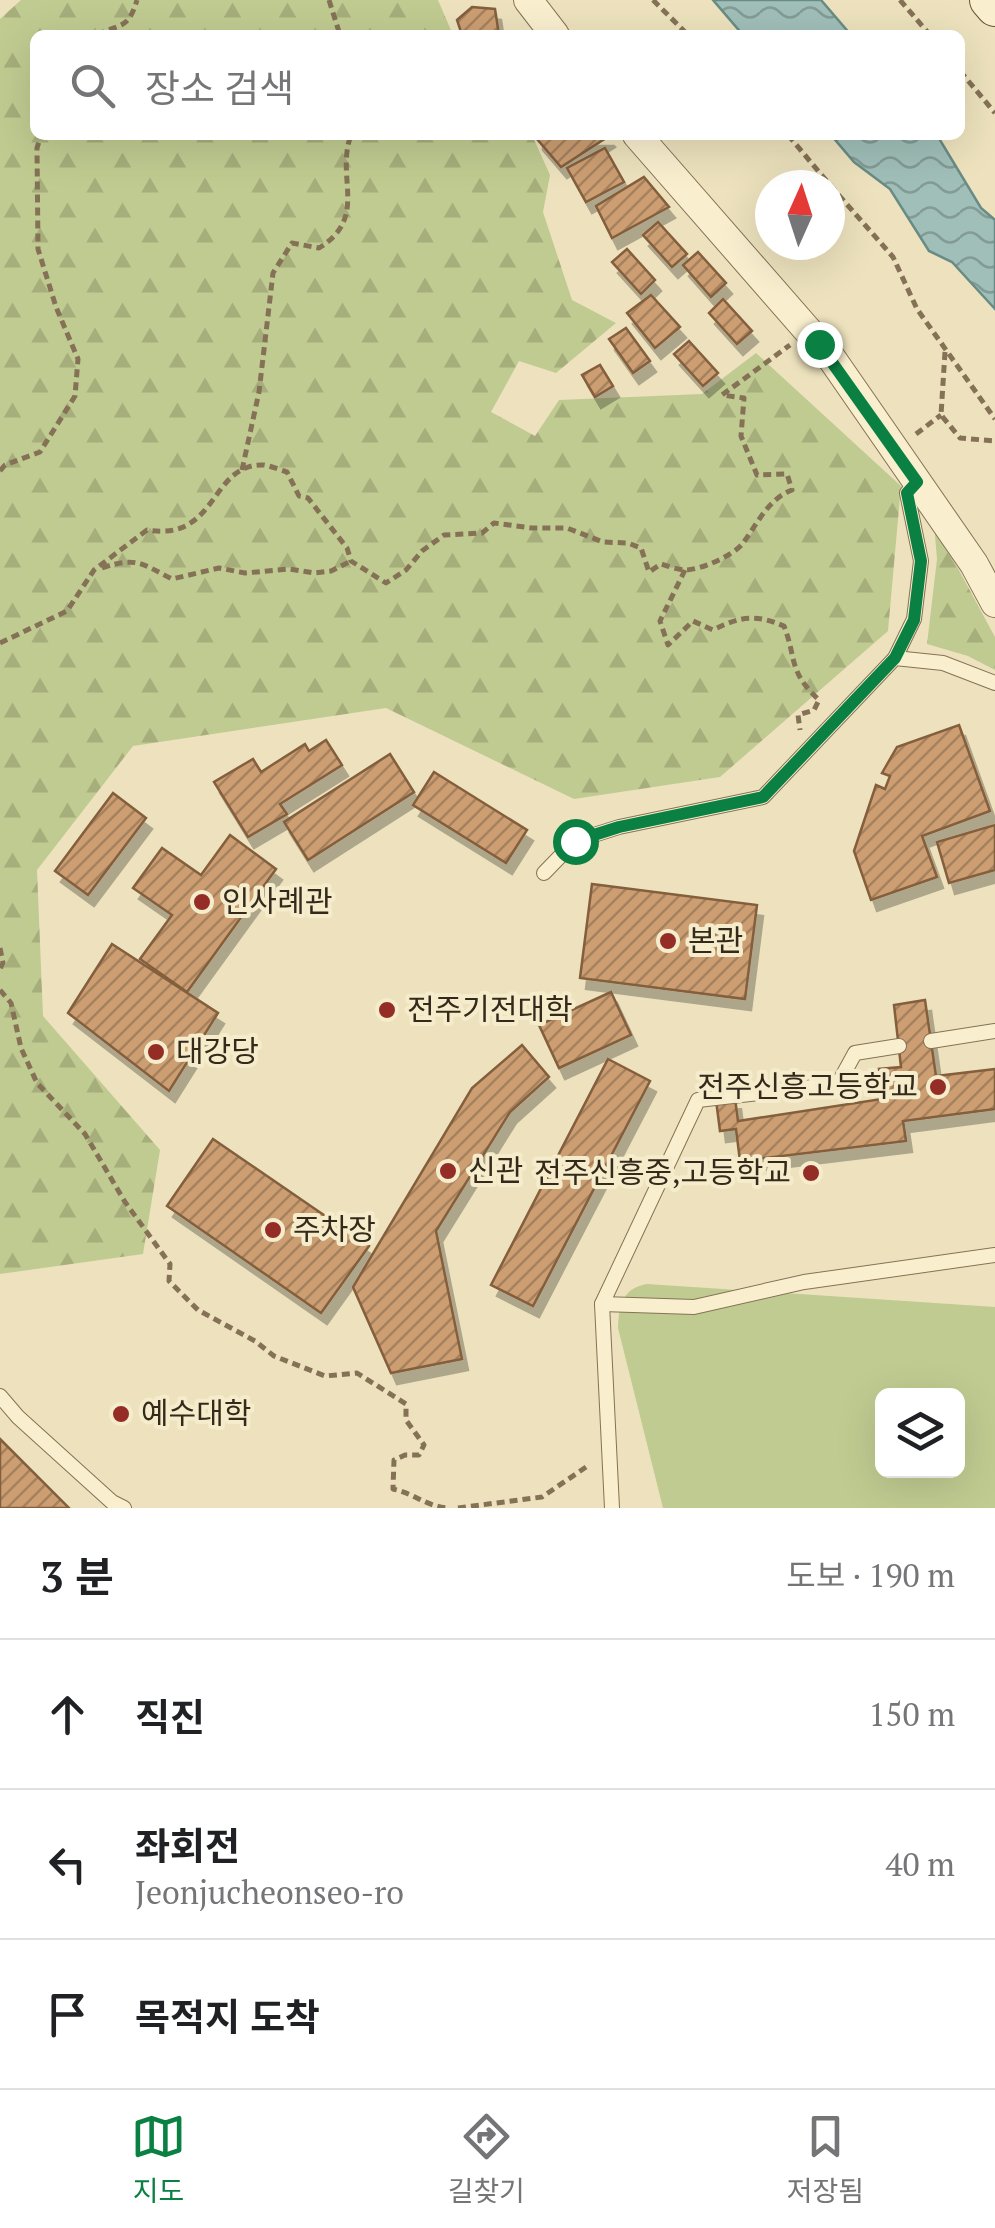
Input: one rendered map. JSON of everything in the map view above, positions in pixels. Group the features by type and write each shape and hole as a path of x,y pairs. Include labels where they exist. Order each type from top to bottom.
{"street":[{"path":"528,0 551,30"},
{"path":"989,0 995,7"},
{"path":"642,140 830,356 974,564 995,603"}],"lane":[{"path":"544,873 575,841 619,827 763,797 895,658 914,620 921,561 907,493 917,482"},
{"path":"895,658 943,663 995,684"},
{"path":"931,1041 995,1032"},
{"path":"612,1508 602,1304 698,1100 838,1084 855,1054 899,1046"},
{"path":"602,1304 694,1308 804,1282 995,1255"},
{"path":"0,1396 112,1502 124,1508"}],"path":[{"path":"114,30 124,27 137,0"},
{"path":"329,0 338,30"},
{"path":"654,0 683,30"},
{"path":"900,0 926,30"},
{"path":"965,77 995,113"},
{"path":"0,470 40,452 75,396 78,359 56,307 38,248 39,140"},
{"path":"242,470 259,392 273,272 292,243 319,248 335,238 348,214 344,163 350,140"},
{"path":"792,140 817,170"},
{"path":"845,202 893,257 917,309 995,419"},
{"path":"0,644 66,611 94,570 147,530 167,533 189,526 242,470 263,465 287,472 299,496 308,498 347,548 352,561 386,583 444,536 482,533 494,523 567,528 604,542 628,543 641,548 649,572 661,564 685,570 740,548 780,494 792,490 788,474 757,475 741,436 744,398 722,395 808,331"},
{"path":"945,349 942,415 960,438 995,442"},
{"path":"911,438 942,415"},
{"path":"94,570 116,563 144,562 172,579 219,568 246,573 289,569 314,573 331,571 352,561"},
{"path":"685,570 660,621 668,644 693,621 713,630 736,618 764,618 784,626 792,646 793,667 819,700 814,710 798,715 805,752"},
{"path":"0,948 0,970"},
{"path":"0,990 11,1003 21,1048 36,1082 96,1150 125,1202 170,1264 169,1281 198,1310 274,1356 325,1376 356,1374 406,1404 406,1420 424,1446 419,1455 394,1460 393,1489 447,1508"},
{"path":"458,1508 542,1497 609,1454"}],"green space":[{"path":"21,0 438,0 451,30 30,30 30,140 534,140 550,175 543,212 572,300 616,323 556,373 519,361 491,412 535,436 559,400 702,394 756,353 901,486 888,631 720,777 574,799 386,708 133,746 37,870 43,1016 160,1150 143,1254 0,1274 0,19"},
{"path":"934,524 995,637 995,670 968,656 927,644 937,559"},
{"path":"647,1284 995,1307 995,1508 663,1508 618,1328 619,1312 632,1289"}],"water":[{"path":"713,0 821,0 847,30 739,30"},
{"path":"835,140 940,140 981,208 995,220 995,309 952,262 929,251 890,189 854,162"}],"building":[{"path":"472,7 495,9 498,30 460,30 457,20"},
{"path":"538,140 603,140 561,167"},
{"path":"605,148 624,182 586,202 567,168"},
{"path":"644,177 669,207 612,238 596,206"},
{"path":"658,222 687,254 672,267 643,235"},
{"path":"627,249 655,280 641,294 612,262"},
{"path":"698,252 726,283 711,297 683,265"},
{"path":"651,295 680,327 655,348 627,313"},
{"path":"723,299 752,331 737,344 709,313"},
{"path":"626,328 650,361 633,373 609,339"},
{"path":"689,341 718,373 703,386 674,354"},
{"path":"600,365 613,386 595,397 582,375"},
{"path":"959,725 990,811 922,836 937,877 871,900 854,851 876,785 885,789 890,776 882,773 897,747"},
{"path":"326,740 342,765 280,804 287,814 248,837 214,782 253,759 261,772 305,744 309,751"},
{"path":"390,754 414,792 308,860 284,822"},
{"path":"434,772 527,830 506,863 413,805"},
{"path":"113,793 146,818 88,895 55,871"},
{"path":"995,825 995,870 949,883 937,842"},
{"name":"인사례관","path":"230,835 276,869 187,992 140,959 172,915 133,888 162,848 201,875"},
{"name":"본관","path":"592,884 757,905 745,999 580,978"},
{"name":"대강당","path":"112,944 218,1013 169,1091 68,1013"},
{"path":"611,992 631,1035 559,1068 539,1025"},
{"name":"전주신흥고등학교","path":"925,1000 936,1076 995,1069 995,1109 903,1121 906,1141 740,1161 736,1129 720,1131 716,1100 735,1098 738,1121 882,1099 879,1069 901,1067 894,1005"},
{"name":"신관","path":"522,1045 549,1077 510,1112 436,1231 462,1359 391,1373 353,1287 472,1088"},
{"path":"608,1059 650,1081 533,1306 491,1285"},
{"name":"주차장","path":"213,1139 369,1246 321,1313 167,1206"},
{"path":"0,1439 69,1508 0,1508"}],"place":[{"name":"인사례관","path":"202,902"},
{"name":"본관","path":"668,941"},
{"name":"전주기전대학","path":"387,1010"},
{"name":"대강당","path":"156,1052"},
{"name":"전주신흥고등학교","path":"938,1087"},
{"name":"신관","path":"448,1171"},
{"name":"전주신흥중,고등학교","path":"811,1173"},
{"name":"주차장","path":"273,1230"},
{"name":"예수대학","path":"121,1414"}],"route":[{"path":"575,841 619,827 763,797 895,658 914,620 921,561 907,493 917,482 819,344"}]}
